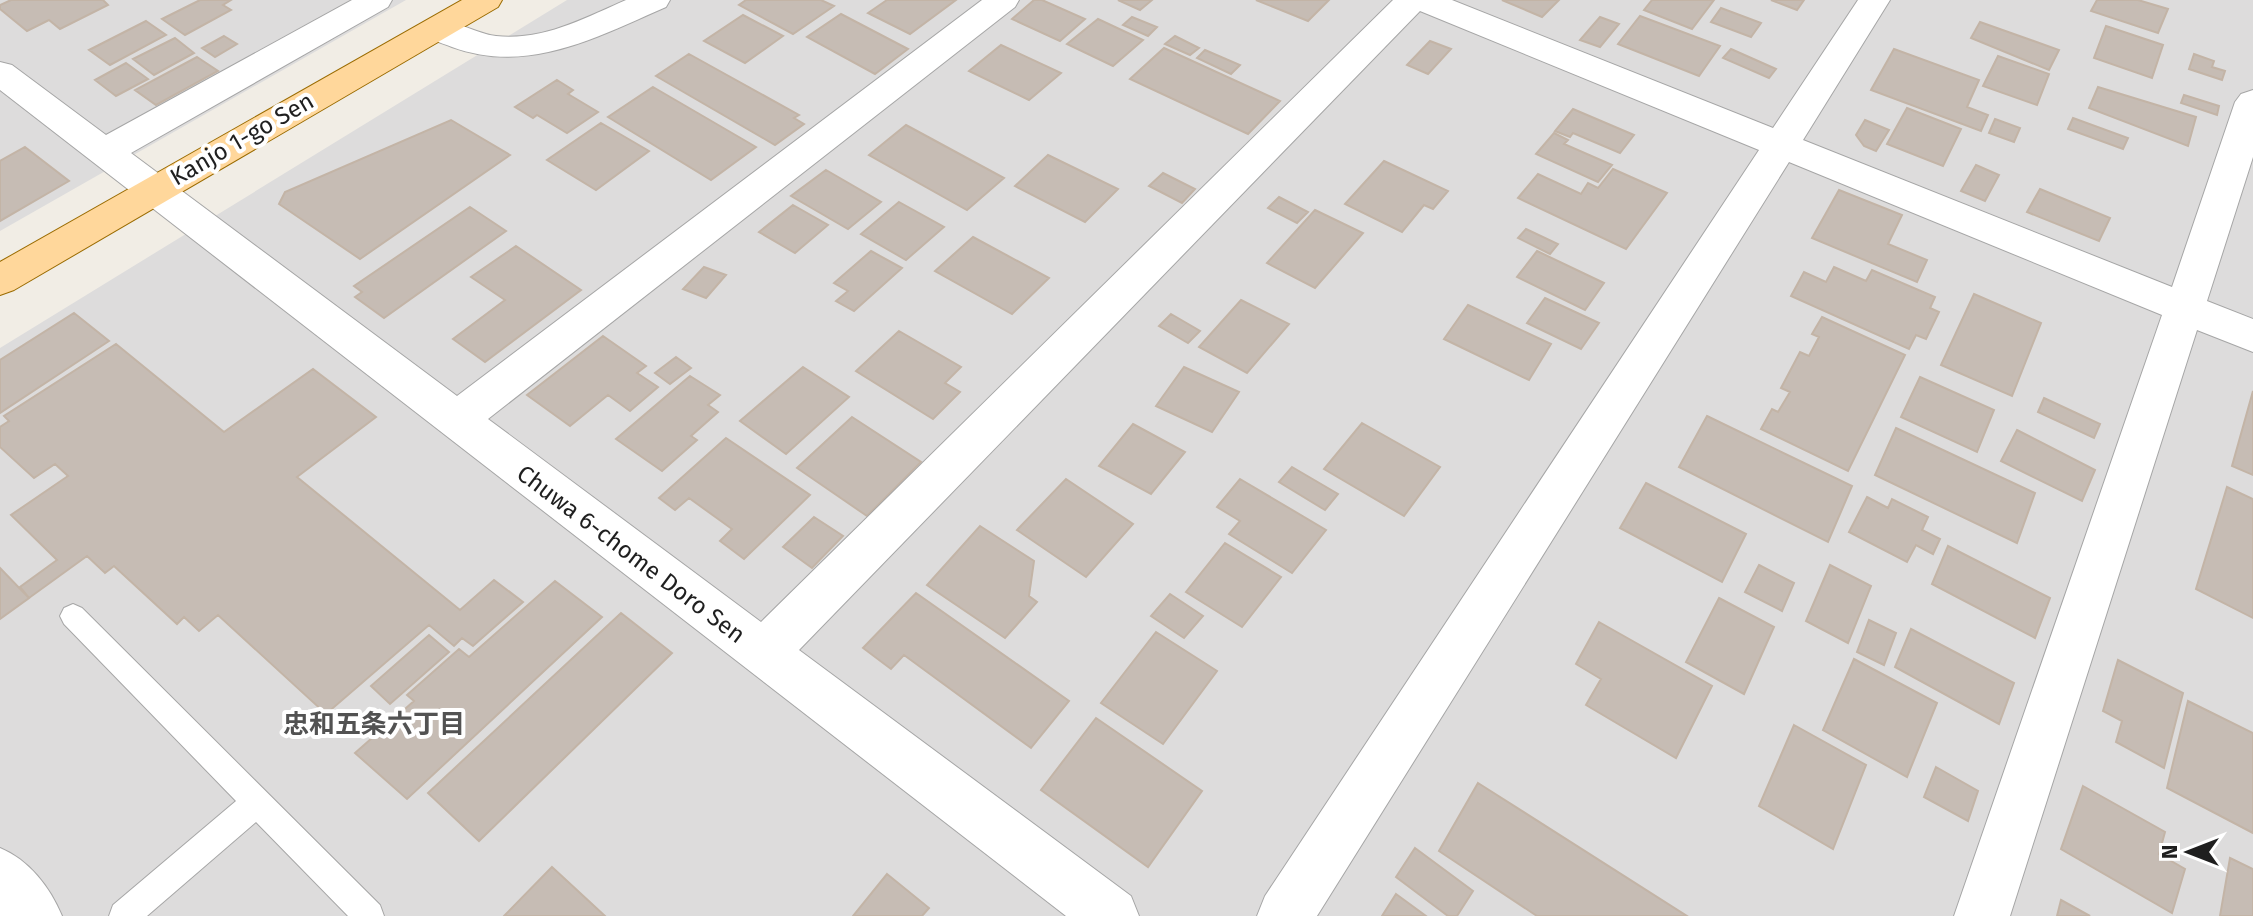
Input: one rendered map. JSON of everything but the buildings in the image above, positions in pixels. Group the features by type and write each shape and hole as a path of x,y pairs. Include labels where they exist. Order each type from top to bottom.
{"main road":[{"name":"Kanjo 1-go Sen","path":"0,280 486,0"}],"street":[{"path":"103,153 376,0"},
{"path":"437,29 467,43 496,48 545,46 654,0"},
{"path":"455,421 1003,0"},
{"path":"763,653 1412,0"},
{"path":"1423,0 2253,336"},
{"path":"1285,916 1874,0"},
{"name":"Chuwa 6-chome Doro Sen","path":"0,73 1111,916"},
{"path":"1982,916 2253,102"},
{"path":"0,875 34,916"}],"lane":[{"path":"73,616 369,916"},
{"path":"124,916 257,802"}],"shaded area":[{"path":"0,0 406,0 0,231"},
{"path":"567,0 2253,0 2253,916 0,916 0,348"}],"district":[{"name":"忠和五条六丁目","path":"374,724"}]}
